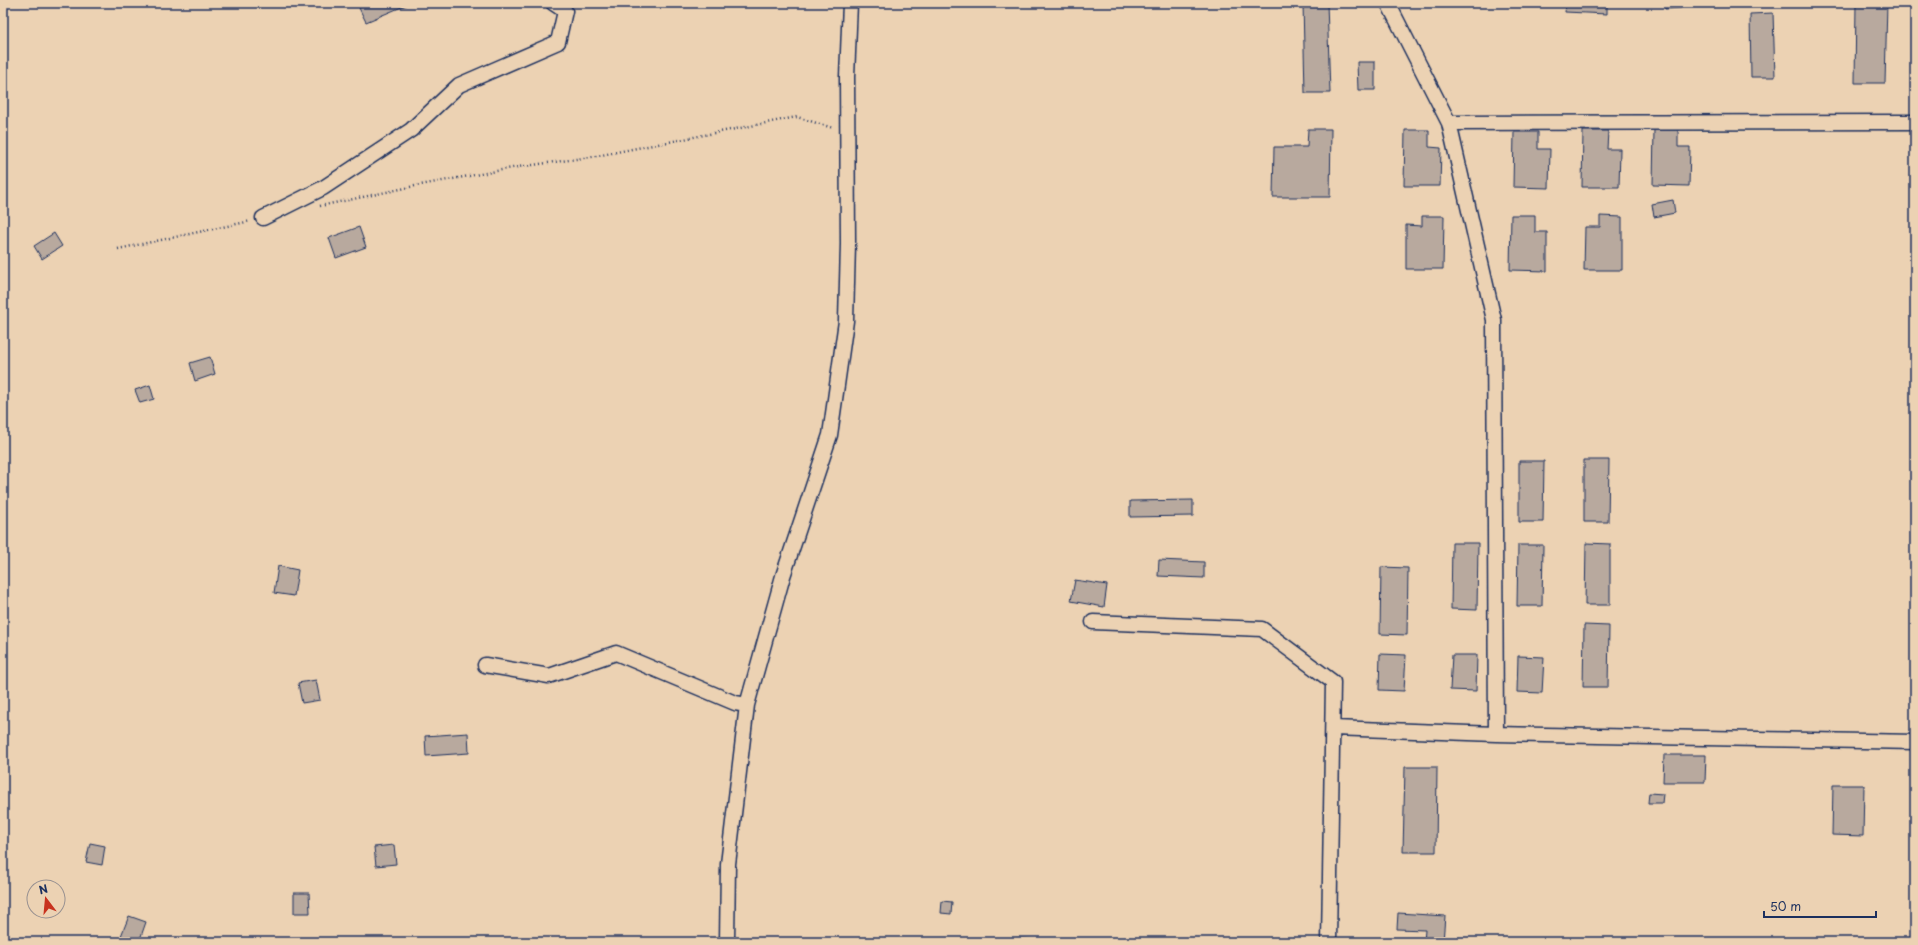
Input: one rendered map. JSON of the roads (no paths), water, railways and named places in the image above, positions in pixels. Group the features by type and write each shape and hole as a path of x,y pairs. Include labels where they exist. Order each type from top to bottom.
{"street":[{"path":"263,218 323,188 411,130 459,85 558,42 565,10 553,3"},
{"path":"727,942 728,864 747,704 783,576 830,435 846,321 848,244 847,77 850,3"},
{"path":"1388,3 1449,123 1494,320 1496,734"},
{"path":"1449,123 1915,122"},
{"path":"1094,622 1262,629 1332,682 1333,728 1329,942"},
{"path":"485,665 549,676 616,653 735,703 747,704"},
{"path":"1333,728 1496,734 1915,742"}]}
